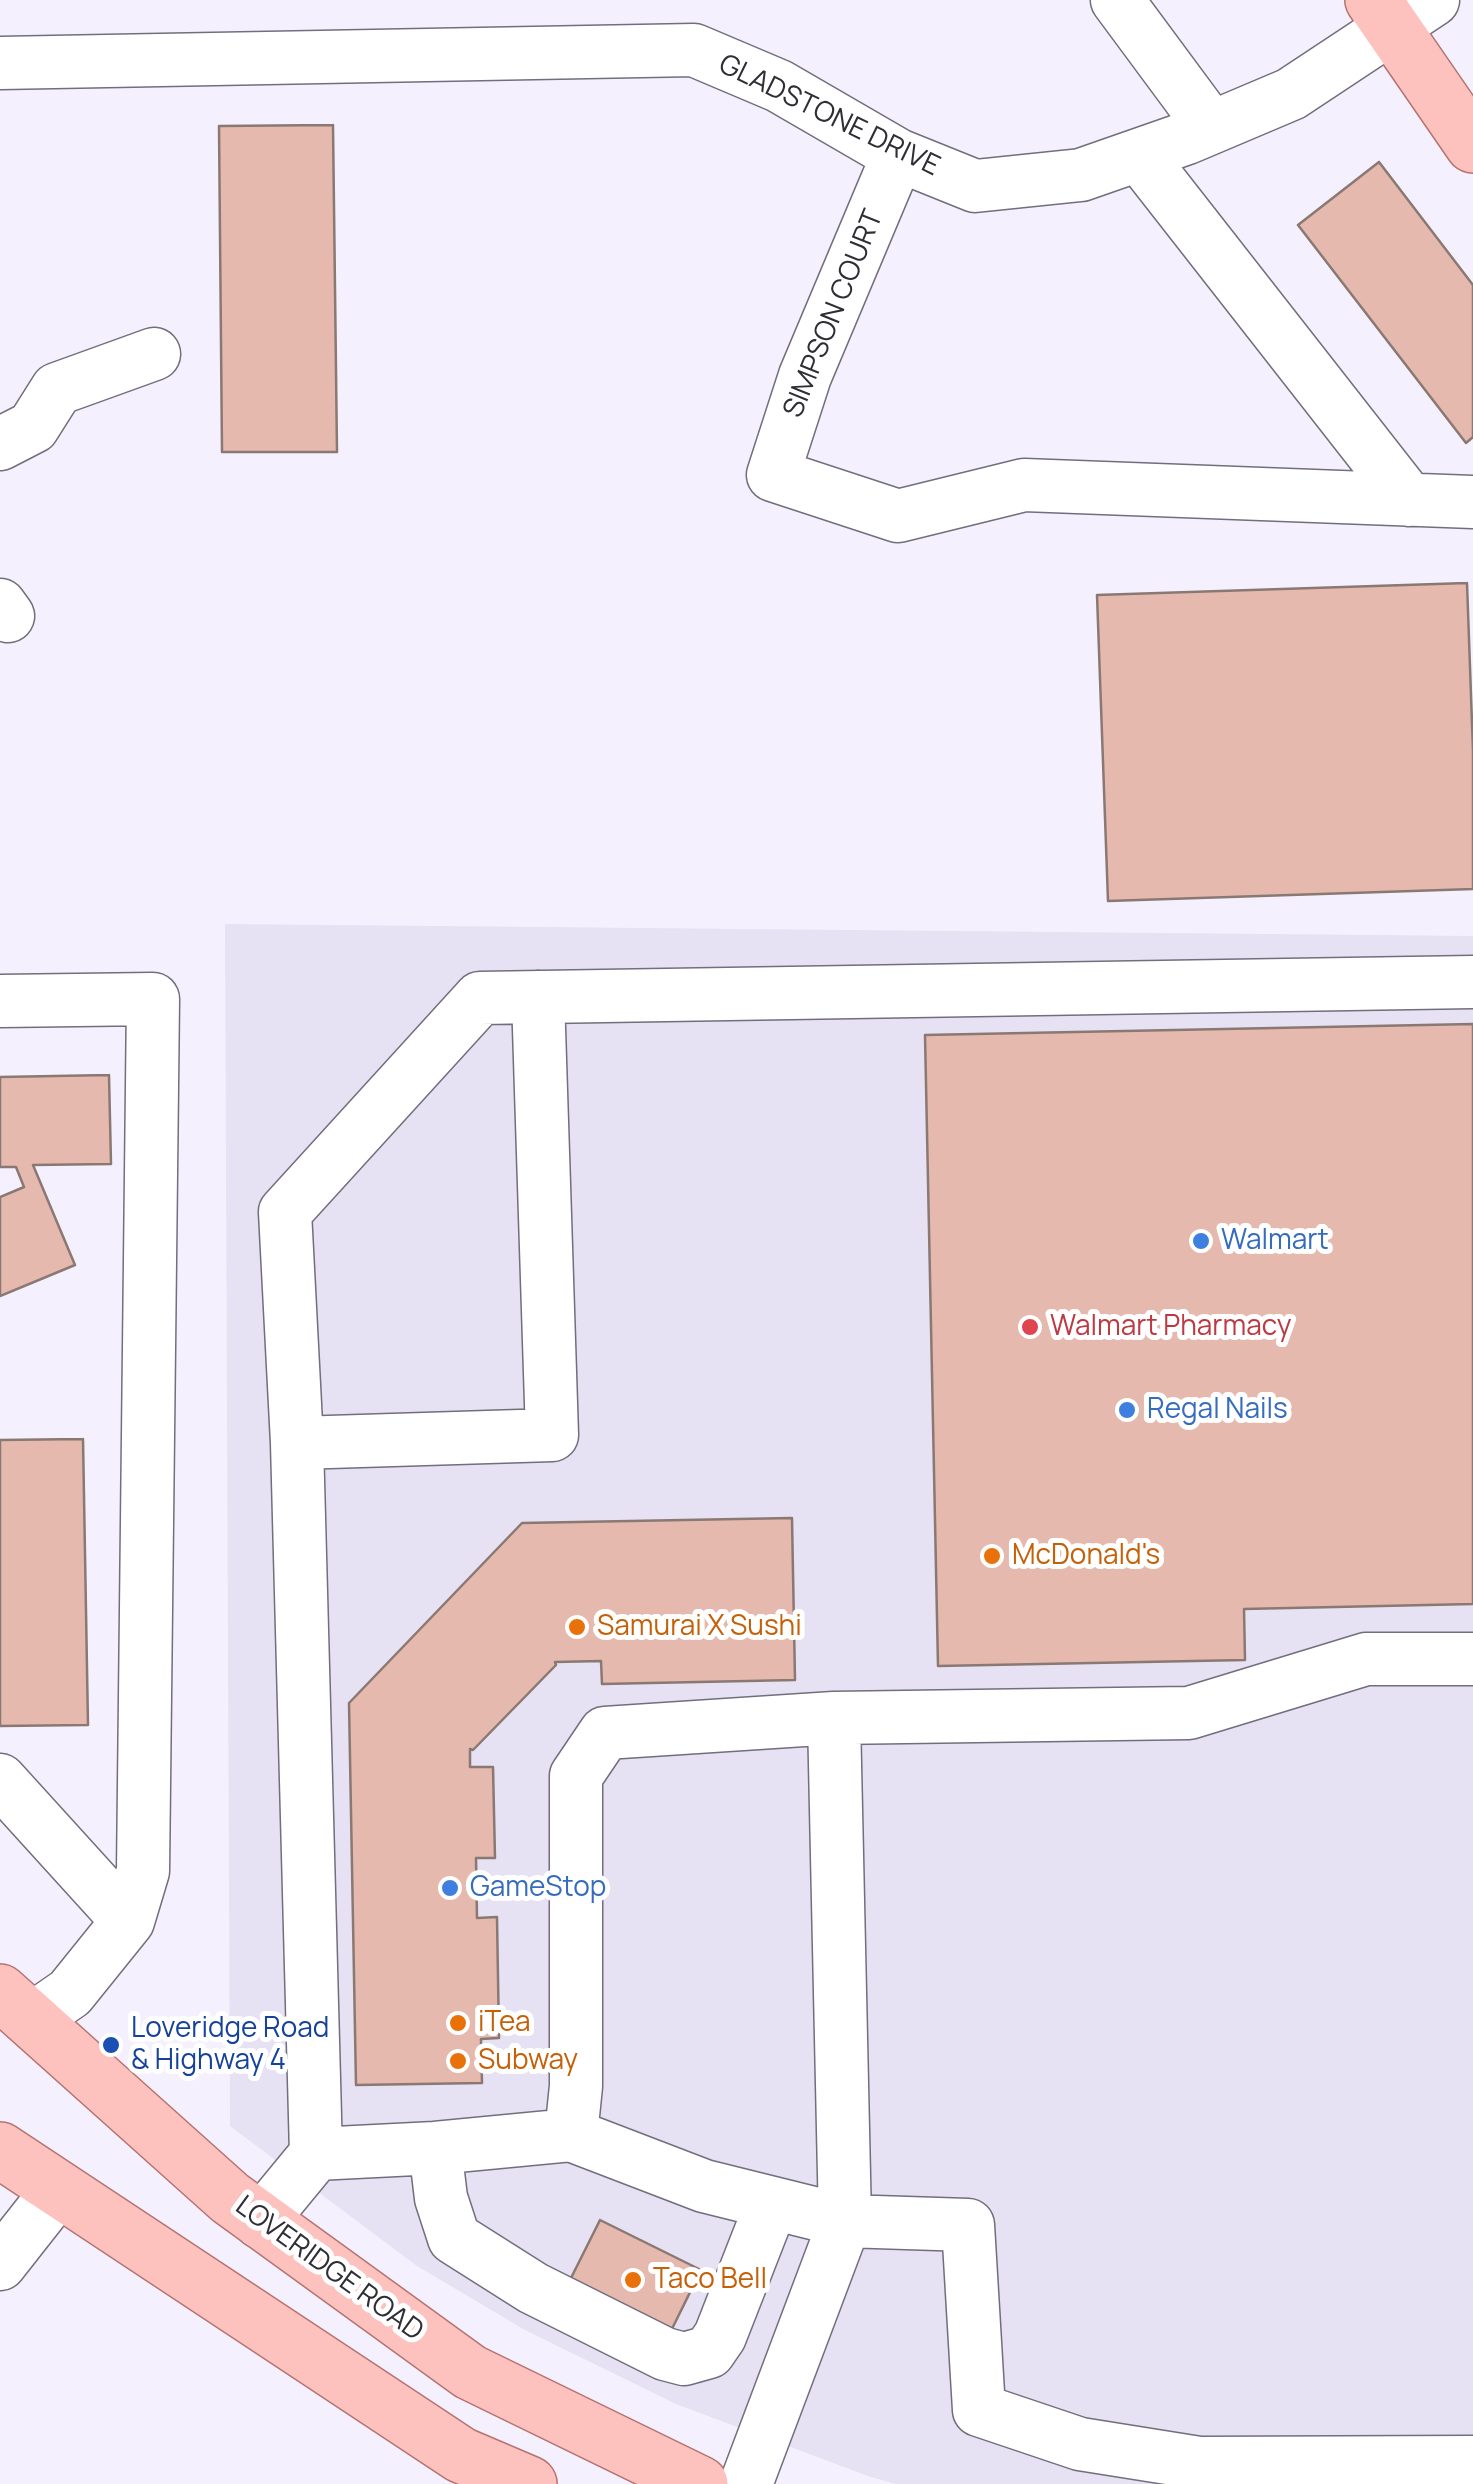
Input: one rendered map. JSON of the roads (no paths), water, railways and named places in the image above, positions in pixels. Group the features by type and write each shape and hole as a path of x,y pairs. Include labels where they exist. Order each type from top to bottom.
{"main road":[{"path":"1399,9 1473,144"},
{"name":"LOVERIDGE ROAD","path":"16,2006 260,2222 470,2372 700,2484"},
{"path":"0,2150 461,2455 530,2484"}],"street":[{"path":"1117,0 1211,128"},
{"name":"GLADSTONE DRIVE","path":"0,62 694,50 780,86 898,155 974,186 1081,175 1211,128 1291,94 1399,9"},
{"name":"SIMPSON COURT","path":"898,155 806,376 773,475 898,516 1024,485 1409,500"},
{"path":"1139,155 1409,500 1473,502"},
{"path":"0,444 33,426 57,389 154,354"},
{"path":"260,2222 316,2154 297,1443 286,1212 480,998 1473,982"},
{"path":"297,1443 552,1435 538,997"},
{"path":"0,1001 152,998 143,1871 128,1920 70,1993 16,2006"},
{"path":"571,2135 576,2086 576,1776 605,1733 834,1718 1188,1712 1366,1659 1473,1659"},
{"path":"746,2484 845,2221 834,1718"},
{"path":"0,1780 128,1920"},
{"path":"316,2154 571,2135 704,2186 845,2221 968,2226 979,2410 1080,2444 1199,2463 1473,2462"},
{"path":"435,2148 446,2223 459,2243 533,2288 684,2360 709,2352 720,2336 772,2203"},
{"path":"0,2264 59,2189"}],"place":[{"name":"Walmart","path":"1201,1241"},
{"name":"Walmart Pharmacy","path":"1030,1327"},
{"name":"Regal Nails","path":"1127,1410"},
{"name":"McDonald's","path":"992,1556"},
{"name":"Samurai X Sushi","path":"577,1627"},
{"name":"GameStop","path":"450,1888"},
{"name":"iTea","path":"458,2023"},
{"name":"Loveridge Road & Highway 4","path":"111,2045"},
{"name":"Subway","path":"458,2061"},
{"name":"Taco Bell","path":"633,2280"}]}
